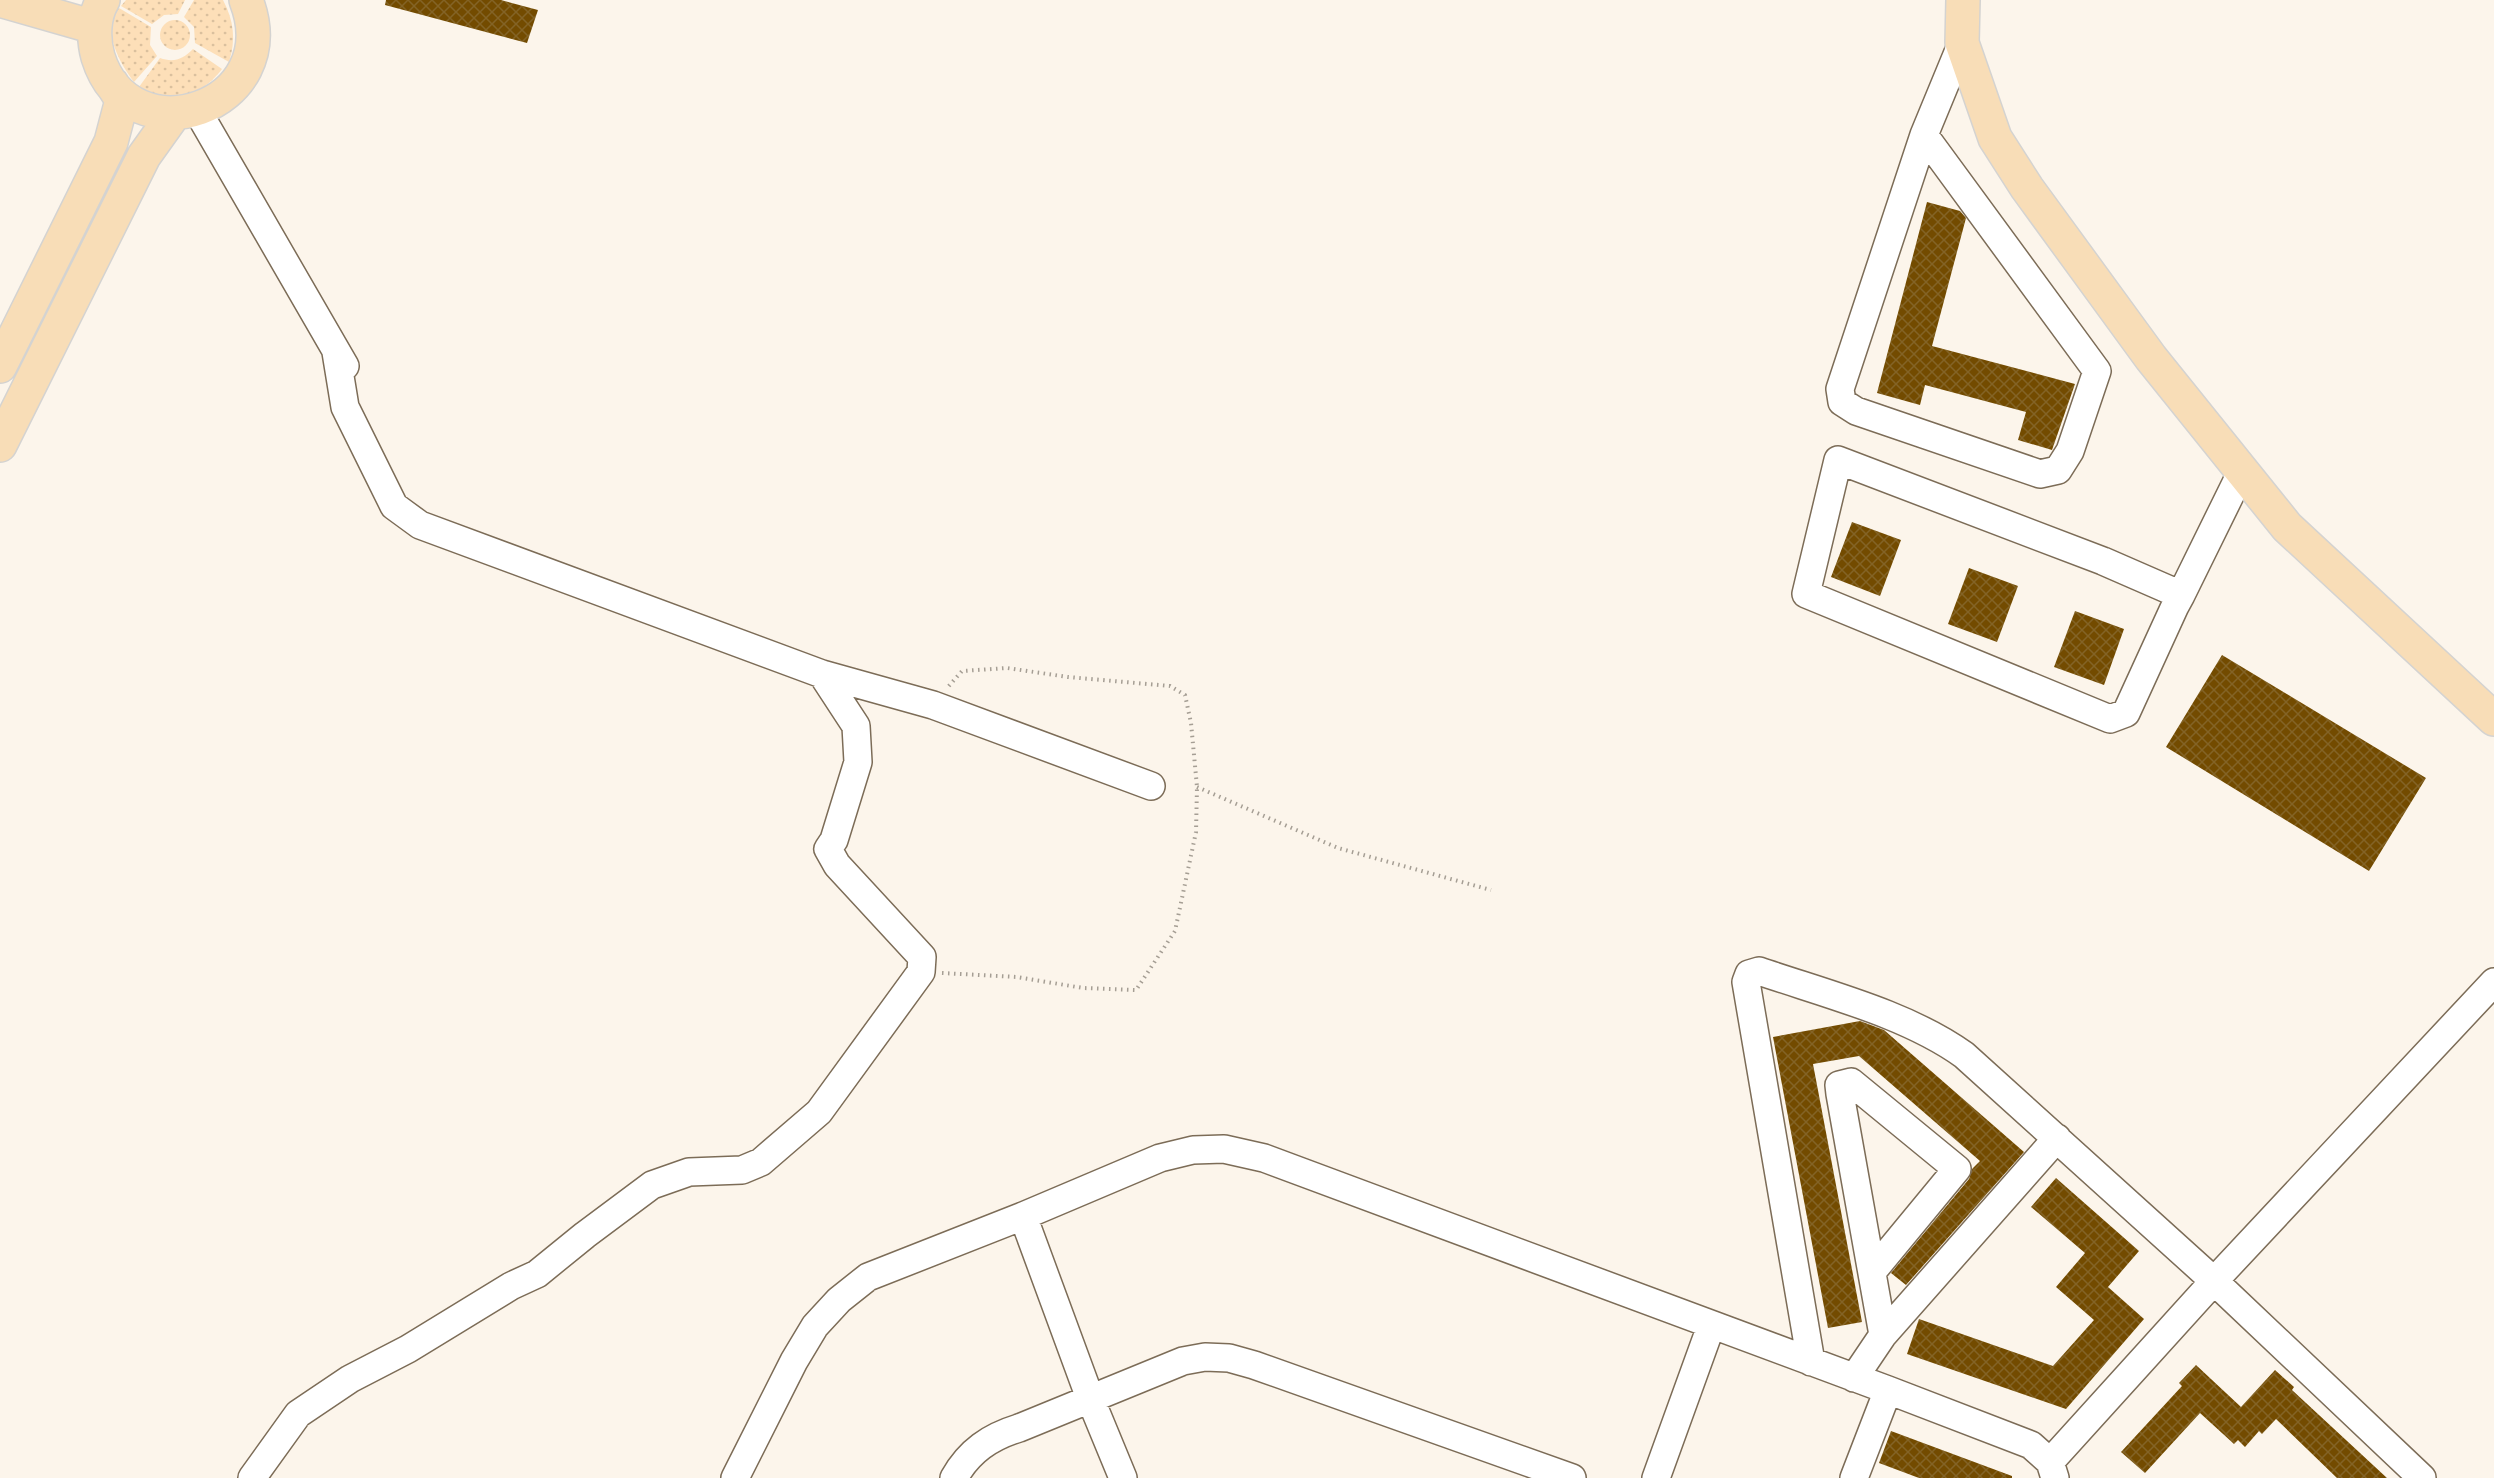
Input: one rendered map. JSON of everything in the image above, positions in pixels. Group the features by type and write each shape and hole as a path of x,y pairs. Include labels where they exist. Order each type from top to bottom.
{"main road":[{"path":"0,0 98,14 95,47 101,67 122,100 111,142 0,366"},
{"path":"112,84 130,100 151,110 185,112 217,101 234,86 247,67 253,45 253,23 246,0"},
{"path":"1963,0 1962,43 1995,138 2026,188 2151,358 2287,527 2494,719"},
{"path":"0,445 144,156 185,112"}],"street":[{"path":"1924,135 2097,371 2070,451 2058,470 2040,474 1856,411 1842,402 1840,389 1924,135 1962,43"},
{"path":"185,112 362,396"},
{"path":"336,352 345,407 394,506 420,525 822,674 933,705 1151,786"},
{"path":"2181,594 2103,561 1838,460 1806,594 2110,719 2126,713 2181,594 2242,471"},
{"path":"252,1478 298,1414 350,1379 408,1349 511,1286 537,1274 585,1234 652,1185 689,1172 742,1170 761,1162 819,1112 921,972 922,957 837,865 828,849 834,840 858,762 856,726 822,674"},
{"path":"1811,1362 1746,982 1749,974 1759,971 1911,1024 1940,1038 1964,1055 2214,1281 2422,1478"},
{"path":"735,1478 809,1334 839,1300 868,1277 1023,1216 1160,1158 1193,1150 1224,1149 1264,1158 2031,1445 2052,1470 2214,1281 2494,982"},
{"path":"1872,1272 1957,1169 1851,1082 1839,1085 1840,1094 1883,1335"},
{"path":"1854,1378 1883,1335 2057,1138"},
{"path":"1023,1216 1090,1398 1124,1478"},
{"path":"1656,1478 1712,1326"},
{"path":"954,1478 961,1464 979,1446 999,1434 1183,1361 1205,1357 1229,1358 1254,1365 1572,1478"},
{"path":"1854,1478 1888,1390"}],"path":[{"path":"921,972 1017,977 1083,987 1136,990 1175,931 1196,832 1197,787 1191,723 1185,695 1170,686 1068,678 1007,668 962,671 933,705"},
{"path":"1197,787 1338,848 1491,890"}],"shaded area":[{"path":"126,0 185,0 178,14 164,15 152,24 121,6"},
{"path":"194,0 223,0 230,15 233,31 233,46 229,62 195,43 194,27 184,17"},
{"path":"119,8 151,27 150,45 157,56 134,82 114,46 111,26"},
{"path":"175,20 186,24 190,35 186,46 175,50 164,46 160,35 164,24"},
{"path":"193,49 222,69 196,92 170,97 156,95 139,87 160,58 178,59"}],"building":[{"path":"386,0 501,0 538,10 527,43 385,5"},
{"path":"1927,202 1960,211 1966,218 1932,346 2075,384 2052,450 2018,440 2026,412 1925,385 1920,405 1877,393"},
{"path":"1852,522 1901,540 1880,596 1831,577"},
{"path":"1969,568 2018,586 1997,642 1948,624"},
{"path":"2075,611 2124,629 2104,685 2054,667"},
{"path":"2222,655 2426,778 2369,871 2166,747"},
{"path":"1860,1021 1884,1030 2024,1152 1906,1285 1891,1273 1969,1179 1972,1169 1980,1161 1859,1056 1813,1064 1862,1322 1828,1328 1773,1037"},
{"path":"2056,1178 2139,1251 2108,1287 2144,1319 2066,1409 1907,1354 1919,1319 2053,1366 2094,1320 2056,1287 2085,1253 2031,1207"},
{"path":"2196,1365 2241,1407 2275,1370 2294,1387 2292,1390 2387,1478 2337,1478 2276,1419 2262,1434 2259,1431 2245,1447 2238,1440 2234,1444 2200,1413 2145,1473 2121,1452 2182,1386 2179,1383"},
{"path":"1891,1431 2012,1476 2012,1478 1919,1478 1879,1463"}]}
